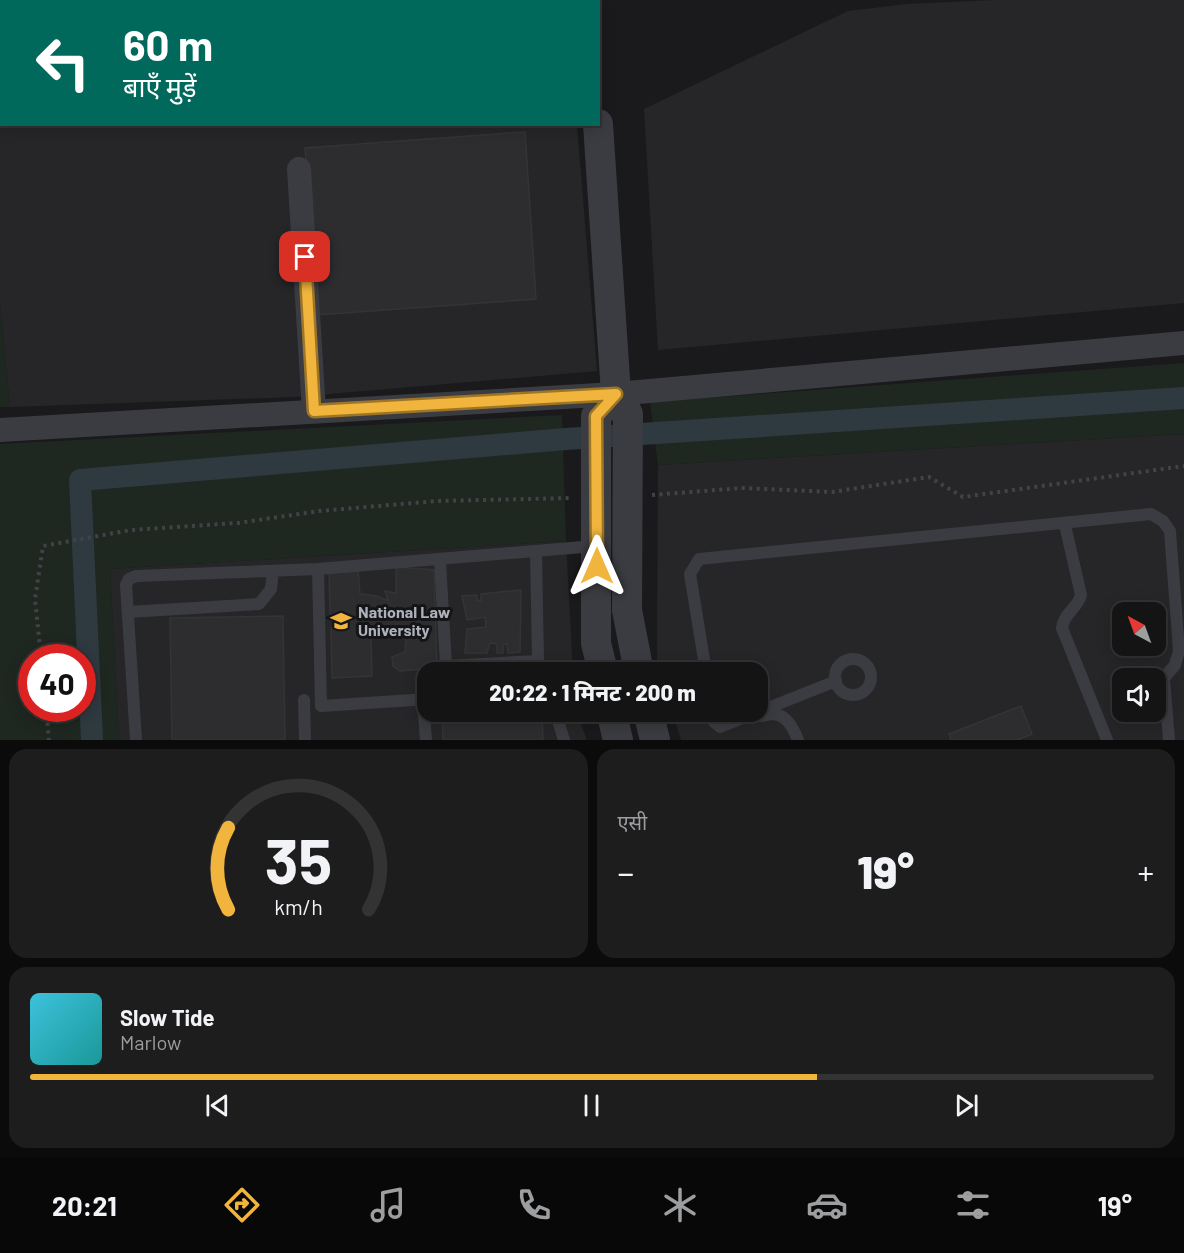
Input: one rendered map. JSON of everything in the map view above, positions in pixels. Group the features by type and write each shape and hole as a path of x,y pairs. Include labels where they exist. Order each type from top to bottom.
{"street":[{"path":"598,126 627,462 627,610 637,662"},
{"path":"299,170 314,411"},
{"path":"0,430 314,411 622,404 1184,343"},
{"path":"601,662 596,643 596,416 622,404"},
{"path":"614,722 618,740"},
{"path":"651,722 655,740"}],"lane":[{"path":"704,662 690,574 699,559 1065,525 1151,514 1163,521 1170,531 1179,651 1175,664 1164,678 1169,740"},
{"path":"1065,525 1082,595 1065,618 1062,628 1107,740"},
{"path":"136,740 126,585 129,579 136,576 440,561 597,546"},
{"path":"536,552 540,662"},
{"path":"440,561 446,662"},
{"path":"318,568 321,706 417,701"},
{"path":"128,612 259,604 271,589 273,571"},
{"path":"768,708 836,681"},
{"path":"304,700 305,740"},
{"path":"718,740 726,729 772,713 782,716 789,722 798,740"},
{"path":"426,722 426,740"},
{"path":"558,722 564,740"},
{"path":"714,722 720,727 733,722"}],"path":[{"path":"40,644 35,599 43,546 96,537"},
{"path":"47,722 49,740"}],"shaded area":[{"path":"994,0 1184,0 1184,303 658,350 644,109 848,11 907,4"},
{"path":"0,126 577,126 597,371 294,397 10,407 0,304"},
{"path":"0,304 10,407 0,407"},
{"path":"1184,363 1184,434 658,465 650,402"},
{"path":"562,415 566,541 110,569 119,740 0,740 0,444"},
{"path":"1184,434 1184,740 681,740 675,722 768,722 768,662 658,662 658,465"},
{"name":"National Law University","path":"566,541 572,662 417,662 417,722 580,722 587,740 119,740 110,569"}],"building":[{"path":"525,132 536,299 317,315 305,148"},
{"path":"396,567 434,570 437,662 417,662 417,670 400,671 393,666 392,657 405,652 406,637 371,637 372,676 332,678 331,628 340,627 338,616 330,614 329,571 358,569 360,594 377,596 388,601 385,591 396,593"},
{"path":"521,590 520,652 508,653 507,644 503,645 503,653 497,653 497,644 490,643 487,653 465,653 467,629 486,627 485,617 467,620 462,596 477,595 477,600 481,601 481,594"},
{"path":"283,616 285,740 172,740 170,618"},
{"path":"1021,706 1032,734 1017,740 951,740 949,734"},
{"path":"442,722 542,722 543,740 443,740"}],"waterway":[{"path":"92,740 80,480 566,439 1184,398"}],"place":[{"name":"National Law University","path":"341,621"}],"route":[{"path":"305,257 314,411 616,394 596,416 597,566"}]}
